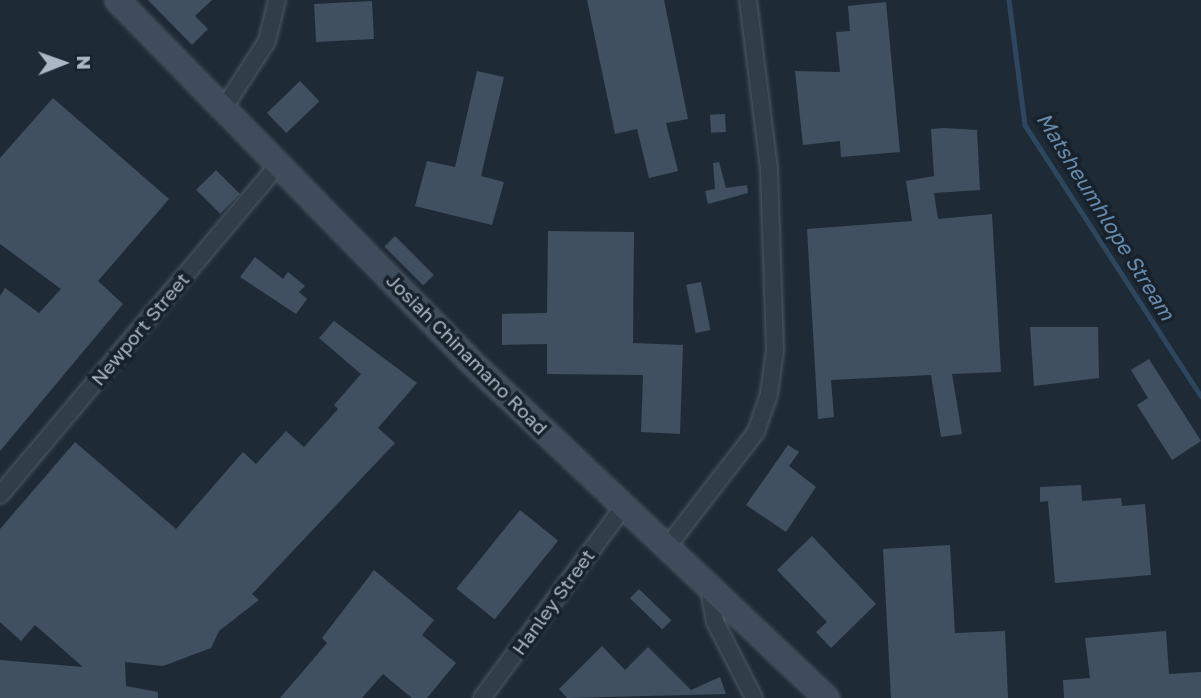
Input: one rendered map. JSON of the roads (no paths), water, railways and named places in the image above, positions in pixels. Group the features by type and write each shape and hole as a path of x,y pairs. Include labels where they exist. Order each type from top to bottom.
{"street":[{"name":"Josiah Chinamano Road","path":"117,0 225,106 467,357 667,547 710,594 825,698"},
{"path":"225,106 267,41 277,0"},
{"path":"667,547 756,432 769,394 775,350 769,169 748,0"},
{"name":"Newport Street","path":"0,495 279,164"},
{"name":"Hanley Street","path":"482,698 624,506"},
{"path":"710,594 715,622 754,698"}],"waterway":[{"name":"Matsheumhlope Stream","path":"1009,0 1025,125 1201,396"}]}
